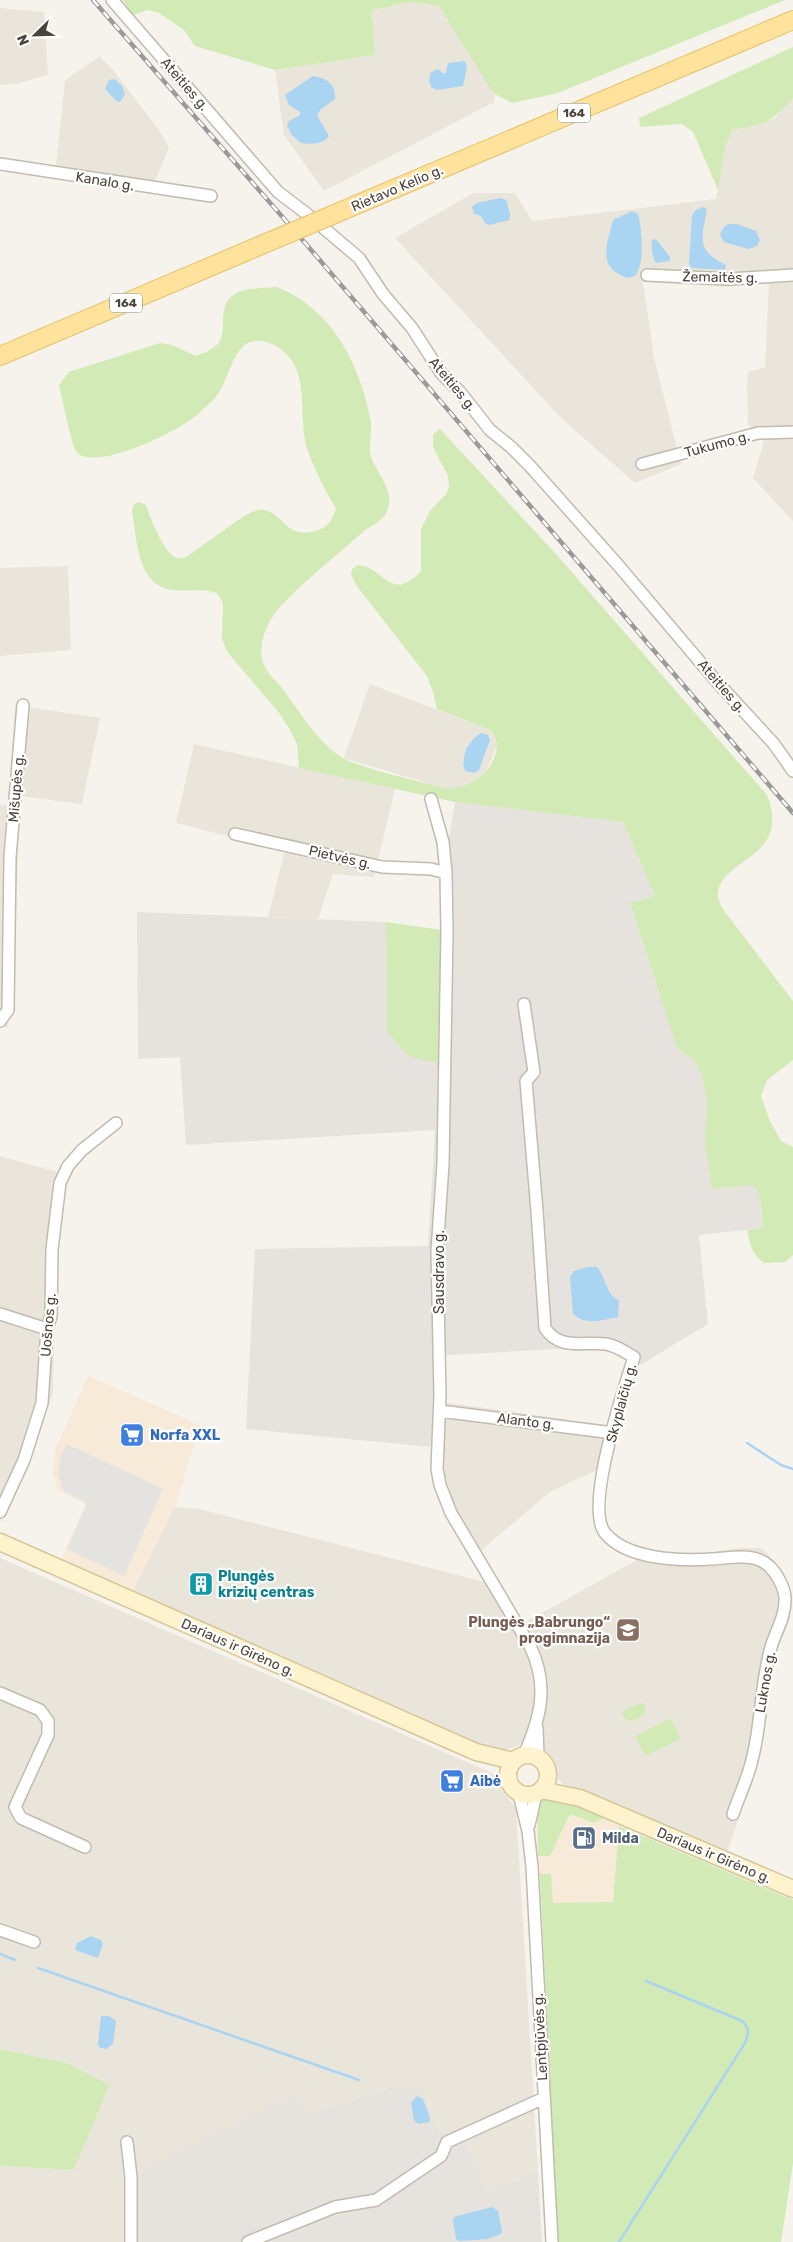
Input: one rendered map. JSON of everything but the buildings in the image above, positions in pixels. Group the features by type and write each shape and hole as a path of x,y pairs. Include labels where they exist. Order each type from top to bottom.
{"main road":[{"name":"Rietavo Kelio g.","path":"0,356 793,20"},
{"name":"Dariaus ir Girėno g.","path":"0,1542 476,1752 521,1762 546,1765 548,1775 580,1798 793,1889"},
{"name":"Dariaus ir Girėno g.","path":"521,1762 510,1786 519,1794 528,1796 539,1792 580,1798"},
{"path":"539,1792 547,1782 548,1775"}],"street":[{"name":"Ateities g.","path":"112,0 278,192 308,214 359,258 383,294 412,328 441,373 460,392 490,430 530,466 717,682 774,744 793,771"},
{"name":"Kanalo g.","path":"0,164 211,196"},
{"name":"Žemaitės g.","path":"646,275 730,279 793,275"},
{"name":"Tukumo g.","path":"642,464 758,433 793,432"},
{"name":"Mišupės g.","path":"1,1020 8,1010 10,857 23,705"},
{"name":"Sausdravo g.","path":"431,799 443,842 446,873 443,1164 437,1251 440,1410 436,1456 440,1485 451,1513 535,1657 542,1682 537,1720 521,1762"},
{"name":"Pietvės g.","path":"236,834 382,867 431,869 446,873"},
{"name":"Skyplaičių g.","path":"524,1004 534,1072 526,1082 538,1211 545,1328 557,1341 605,1344 618,1347 634,1357 616,1416 598,1501 598,1518 604,1533 616,1542 636,1552 658,1558 684,1561 733,1557 757,1558"},
{"name":"Uošnos g.","path":"0,1512 24,1460 42,1403 47,1329 51,1316 52,1249 60,1183 68,1166 82,1150 116,1123"},
{"path":"0,1314 47,1329"},
{"name":"Alanto g.","path":"440,1410 613,1433"},
{"name":"Luknos g.","path":"733,1814 752,1760 772,1645 782,1619 785,1597 780,1583 770,1566 757,1558"},
{"path":"0,1692 40,1710 48,1721 48,1735 15,1807 20,1818 85,1847"},
{"name":"Lentpjūvės g.","path":"528,1831 539,1792"},
{"name":"Lentpjūvės g.","path":"519,1794 528,1831 552,2242"},
{"path":"0,1930 34,1942"},
{"path":"248,2242 335,2207 376,2200 441,2156 447,2142 544,2098"},
{"path":"127,2142 131,2177 131,2242"}],"shaded area":[{"path":"410,2 439,6 495,94 494,102 324,191 284,135 275,70 375,55 372,10"},
{"path":"0,8 44,12 48,75 16,84 0,85"},
{"path":"100,56 159,130 169,147 154,184 56,165 65,80"},
{"path":"793,98 793,521 753,478 764,441 748,425 747,384 748,372 765,367 769,284 726,287 643,282 654,358 681,464 635,483 560,417 395,238 473,193 515,193 532,221 716,199 725,147 732,129 756,126 775,118"},
{"path":"68,566 71,650 0,656 0,568"},
{"path":"370,684 492,731 497,745 487,770 472,784 462,788 447,789 344,758"},
{"path":"15,705 100,718 82,804 20,796 14,977 8,1027 0,1027 0,805 9,805"},
{"path":"194,744 395,789 374,877 333,874 318,919 268,917 285,851 176,823"},
{"path":"455,802 623,822 655,896 630,904 677,1048 694,1060 702,1075 707,1099 705,1144 712,1189 752,1185 760,1197 763,1228 699,1235 708,1324 640,1365 609,1349 593,1347 433,1356 435,1397 431,1447 246,1429 255,1249 428,1246 435,1130 186,1145 180,1057 138,1059 137,912 386,922 387,1031 438,1062 442,879"},
{"path":"0,1156 68,1175 56,1245 53,1394 0,1523"},
{"path":"88,1376 200,1425 175,1507 131,1595 60,1562 86,1504 57,1490 53,1474 55,1451"},
{"path":"435,1401 620,1427 610,1464 550,1492 479,1552 433,1476 431,1447"},
{"path":"67,1444 163,1489 124,1576 67,1549 87,1503 63,1491 58,1474 60,1456"},
{"path":"175,1507 199,1509 485,1582 513,1629 653,1551 688,1556 738,1548 760,1548 767,1553 780,1569 789,1590 790,1618 776,1653 761,1750 727,1853 563,1784 556,1777 543,1753 533,1748 518,1746 505,1750 469,1741 131,1595"},
{"path":"0,1558 494,1774 502,1791 516,1808 538,2171 488,2192 460,2130 440,2134 389,2087 305,2114 295,2096 135,2242 0,2242 0,2166 74,2170 67,2063 0,2049"},
{"path":"570,1814 594,1823 604,1818 619,1826 613,1902 552,1903 551,1875 540,1874 538,1856 550,1856"},
{"path":"390,2087 422,2092 440,2134 460,2130 488,2192 538,2171 542,2242 135,2242 134,2175 295,2095 305,2114"}],"green space":[{"path":"123,0 785,0 558,93 512,103 495,94 490,88 439,6 410,2 372,10 375,55 275,70 195,46 184,30 159,13 148,10 133,15"},
{"path":"793,47 793,98 779,113 767,122 732,130 725,147 718,190 693,132 682,124 640,127 639,118"},
{"path":"277,287 297,297 314,310 329,325 352,361 360,381 371,423 371,457 386,485 389,499 385,515 300,587 280,607 271,619 265,633 261,648 266,669 320,739 339,756 349,761 385,773 447,789 473,782 486,771 495,756 497,744 492,731 437,709 427,676 356,585 351,574 352,569 358,565 375,571 387,581 401,584 410,581 421,572 421,529 430,511 446,494 449,487 448,476 433,447 433,434 440,429 555,553 767,795 772,817 770,833 762,846 728,874 720,884 718,897 722,908 793,1001 793,1060 767,1080 761,1096 770,1121 781,1141 793,1147 793,1255 785,1262 764,1263 752,1249 747,1230 763,1228 760,1199 752,1185 712,1189 705,1144 707,1099 702,1075 694,1060 677,1048 630,903 655,896 623,822 455,802 299,768 297,744 290,730 280,714 228,653 222,639 223,603 217,593 204,590 167,589 149,577 137,545 132,511 133,506 138,502 145,504 158,535 167,550 179,558 188,556 244,516 256,511 271,512 291,529 305,533 319,530 331,520 336,509 320,479 307,448 299,377 294,365 286,354 268,342 248,343 237,353 218,394 202,411 185,424 160,438 128,451 96,458 84,456 76,451 69,430 59,385 69,372 160,343 172,345 196,356 202,354 217,345 221,339 225,307 228,300 234,294 249,289"},
{"path":"386,922 441,930 438,1063 408,1056 387,1031"},
{"path":"641,1703 645,1705 645,1714 637,1719 626,1721 622,1713"},
{"path":"671,1718 681,1739 645,1756 635,1736"},
{"path":"547,1795 560,1796 604,1818 594,1823 570,1814 550,1856 538,1856 537,1804 539,1800"},
{"path":"619,1826 793,1900 793,2163 781,2242 558,2242 540,1874 551,1874 553,1903 613,1902"},
{"path":"0,2049 67,2063 109,2085 74,2170 0,2166"}],"water":[{"path":"465,61 467,67 463,86 437,90 431,87 429,81 431,72 438,69 444,74 448,63"},
{"path":"313,76 326,80 334,89 335,99 320,110 317,115 329,136 324,141 313,144 301,143 291,134 287,125 289,121 300,115 300,112 289,105 285,95"},
{"path":"115,79 122,86 125,94 120,102 116,101 105,89 109,80"},
{"path":"501,198 506,200 510,214 509,220 490,225 485,223 481,216 474,214 472,207 477,203"},
{"path":"703,207 707,209 703,236 705,248 709,254 726,265 725,270 691,268 689,264 692,215 696,210"},
{"path":"632,211 638,214 641,255 638,271 635,276 628,278 618,274 611,268 606,254 613,220"},
{"path":"728,224 737,224 756,231 760,240 757,246 748,249 724,242 720,235 723,228"},
{"path":"656,239 670,257 670,261 656,263 653,255 652,240"},
{"path":"481,733 488,735 490,740 479,770 474,773 465,771 464,755 466,750 472,740"},
{"path":"588,1267 597,1267 611,1295 619,1300 618,1317 600,1321 589,1321 578,1318 573,1314 570,1277 574,1271"},
{"path":"91,1936 101,1940 103,1944 98,1958 75,1950 77,1943"},
{"path":"101,2016 109,2016 116,2021 113,2044 106,2049 100,2048 98,2044"},
{"path":"417,2096 423,2099 430,2118 429,2122 418,2124 414,2120 411,2103"},
{"path":"492,2207 498,2211 501,2234 488,2239 459,2241 456,2239 454,2217"}],"waterway":[{"path":"747,1443 781,1465 793,1469"},
{"path":"0,1954 15,1960"},
{"path":"38,1968 359,2080"},
{"path":"619,2242 745,2043 748,2034 748,2029 742,2021 646,1981"}],"railway":[{"path":"93,0 300,237 793,813"}],"place":[{"name":"Norfa XXL","path":"132,1435"},
{"name":"Plungės krizių centras","path":"201,1584"},
{"name":"Plungės „Babrungo“ progimnazija","path":"628,1630"},
{"name":"Aibė","path":"452,1781"},
{"name":"Milda","path":"584,1838"}]}
